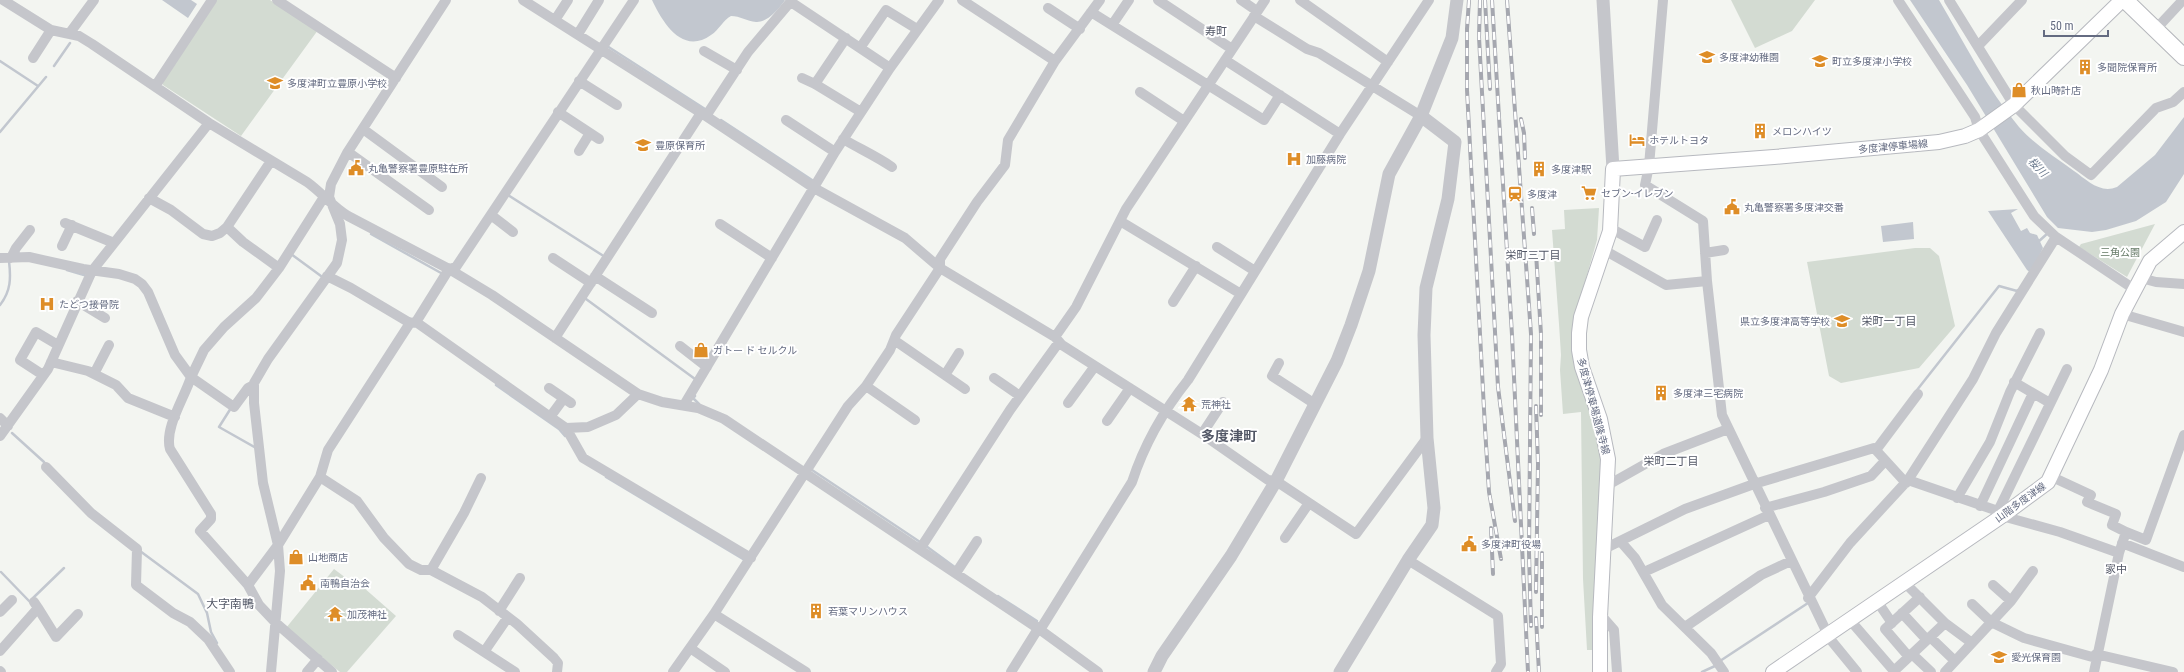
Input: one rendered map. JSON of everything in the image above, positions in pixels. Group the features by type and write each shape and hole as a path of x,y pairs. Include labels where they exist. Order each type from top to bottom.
{"main road":[{"name":"多度津停車場線","path":"1613,169 1774,157 1939,142 1965,136 1983,128 2011,107 2124,0"},
{"path":"2124,0 2184,57"},
{"name":"多度津停車場道隆寺線","path":"1600,672 1600,614 1608,485 1608,459 1605,439 1582,368 1579,350 1581,317 1610,228 1613,169"},
{"name":"山階多度津線","path":"1773,672 1904,582 2000,513 2035,493 2048,482 2102,370 2122,314 2138,283 2150,261 2184,232"}],"street":[{"path":"3,0 51,30 79,36 92,44 209,123 307,182 332,206 348,216 449,269 492,295 638,394 662,402 698,408 724,419 920,549 958,571 1098,672"},
{"path":"69,34 94,0"},
{"path":"156,86 212,0"},
{"path":"277,0 396,78"},
{"path":"0,258 29,257 92,271 119,274 142,284 148,292 175,355 191,377 234,407 248,388 254,384 268,359 337,263 342,240 340,224 329,197 330,184 348,152 446,0"},
{"path":"555,20 568,0"},
{"path":"578,34 599,0"},
{"path":"248,585 278,545 320,477 328,450 449,269 456,267 493,216 560,114 579,81 634,0"},
{"path":"684,405 860,112 939,0"},
{"path":"962,0 1055,61"},
{"path":"673,672 751,558 848,406 866,386 890,350 894,340 940,268 940,259 977,202 1005,165 1008,140 1055,61 1100,0"},
{"path":"1112,25 1129,0"},
{"path":"1158,0 1173,4 1232,49"},
{"path":"1240,0 1307,49 1319,53 1371,87 1421,116 1454,142 1448,199 1426,288 1424,335 1427,438 1434,508 1432,525 1408,560 1340,672"},
{"path":"920,549 1057,340 1076,307 1126,209 1265,0"},
{"path":"1300,0 1388,62"},
{"path":"1011,672 1047,618 1132,482 1139,460 1166,412 1340,134 1430,0"},
{"path":"1154,672 1162,656 1231,556 1276,481 1337,361 1369,271 1389,174 1421,116 1452,38 1457,0"},
{"path":"1603,0 1613,169"},
{"path":"1663,0 1649,166 1646,185 1703,222 1707,280 1722,415 1808,598 1830,640 1857,672"},
{"path":"1898,0 1983,128 2034,216 2056,237 2138,283 2156,282 2184,284"},
{"path":"1949,0 1978,46 2011,107 2065,156 2091,176 2156,108 2172,102 2184,92"},
{"path":"1978,46 2022,0"},
{"path":"2156,29 2183,0"},
{"path":"555,338 596,279 704,115 737,70 748,52 791,1 890,68"},
{"path":"530,2 555,20 704,115 814,188 905,238 940,268 1057,340 1202,434 1268,480 1276,481 1356,534 1427,438"},
{"path":"1048,8 1080,29"},
{"path":"860,48 886,10 918,29"},
{"path":"1092,12 1264,120 1280,95"},
{"path":"34,58 51,30"},
{"path":"815,84 846,38"},
{"path":"704,51 737,70"},
{"path":"1225,60 1340,134"},
{"path":"802,78 815,84 860,112"},
{"path":"579,81 617,106"},
{"path":"1140,92 1184,122"},
{"path":"560,114 594,136 579,151"},
{"path":"786,120 835,152"},
{"path":"0,436 51,362 77,301 92,271 209,123"},
{"path":"363,129 442,187"},
{"path":"843,139 866,153 873,154 892,167"},
{"path":"348,152 430,210"},
{"path":"149,198 171,210 203,234 212,236 220,233 227,227 271,161"},
{"path":"324,197 279,268 256,298 224,327 204,350 191,377 175,417 168,442 170,449 211,514 211,519 200,531 213,548 248,585 259,605 276,623 332,672"},
{"path":"493,216 513,232"},
{"path":"1120,220 1241,294"},
{"path":"1610,228 1645,247 1657,220"},
{"path":"57,263 60,245 69,224 114,243"},
{"path":"720,224 772,258"},
{"path":"227,227 244,242 279,268"},
{"path":"11,258 16,248 30,230"},
{"path":"1808,598 1850,543 1907,482 1973,378 1996,333 2056,237"},
{"path":"1217,247 1255,271"},
{"path":"1604,250 1666,285 1707,280"},
{"path":"1705,253 1724,250"},
{"path":"552,258 596,279 652,313"},
{"path":"1172,302 1196,266"},
{"path":"327,276 413,322 566,428 583,458 751,558"},
{"path":"77,301 105,318"},
{"path":"2122,314 2184,332"},
{"path":"43,375 20,360 36,332 58,345"},
{"path":"1957,498 1990,442 2014,382 2040,333"},
{"path":"894,340 965,389"},
{"path":"94,374 109,345"},
{"path":"680,346 707,367"},
{"path":"945,375 959,353"},
{"path":"51,362 94,374 116,385 128,398 175,417"},
{"path":"1279,363 1272,376 1315,404"},
{"path":"1068,403 1095,366"},
{"path":"2000,513 2067,369"},
{"path":"994,378 1020,396"},
{"path":"2014,382 2050,403"},
{"path":"254,384 254,403 262,483 278,545 280,571 271,672"},
{"path":"866,386 915,420"},
{"path":"549,388 568,400 550,417"},
{"path":"1107,421 1130,388"},
{"path":"1980,506 2033,393"},
{"path":"566,428 588,427 616,415 638,394"},
{"path":"1876,450 1918,394"},
{"path":"1202,434 1223,402"},
{"path":"0,418 8,426"},
{"path":"1608,485 1663,454 1728,429"},
{"path":"2050,476 2091,495 2087,502 2116,514 2112,525 2146,540 2184,435"},
{"path":"1604,549 1621,542 1685,509 1754,484 1874,448 1907,482 2060,532 2184,567"},
{"path":"1644,572 1767,512 1871,476 1885,461"},
{"path":"46,467 91,513 136,550 136,585 173,613 190,622 208,639 230,672"},
{"path":"320,477 356,501 384,538 409,564 421,570 431,570 482,597 508,617 554,658 558,664 556,672"},
{"path":"431,570 464,513 481,478"},
{"path":"1286,538 1309,502"},
{"path":"2094,672 2096,656 2120,548 2126,532"},
{"path":"958,571 977,541"},
{"path":"1621,542 1644,572 1662,605 1711,653 1724,672"},
{"path":"1408,560 1498,616 1501,664 1496,672"},
{"path":"1685,627 1761,575 1791,561"},
{"path":"1945,672 2011,601 2033,571"},
{"path":"499,611 520,578"},
{"path":"1904,582 1946,623 1972,644"},
{"path":"1993,585 2011,601"},
{"path":"1920,597 1885,629 1911,655 1931,672"},
{"path":"0,612 12,600"},
{"path":"1877,600 1892,623"},
{"path":"1972,604 1991,622 2024,638 2096,656 2173,672"},
{"path":"0,651 36,605 56,637 78,614"},
{"path":"714,614 806,672"},
{"path":"1600,614 1614,630 1617,672"},
{"path":"1902,614 1928,639 1955,661"},
{"path":"484,652 508,617"},
{"path":"1849,619 1894,671 1946,623"},
{"path":"458,635 515,672"},
{"path":"690,648 725,672"},
{"path":"307,672 318,659"}],"green space":[{"path":"215,0 270,0 318,30 241,136 163,85 162,82"},
{"path":"1731,0 1815,0 1792,31 1755,48"},
{"path":"1599,208 1597,240 1581,296 1573,337 1577,375 1597,430 1601,446 1603,474 1592,650 1587,650 1583,579 1581,412 1563,414 1560,370 1561,355 1552,230 1565,229 1564,210"},
{"name":"三角公園","path":"2155,224 2127,277 2079,247 2081,244"},
{"path":"1915,248 1930,248 1939,256 1955,326 1919,368 1841,383 1829,376 1807,262"},
{"path":"334,569 358,587 363,587 396,616 347,672 340,672 286,628"}],"water":[{"path":"162,0 191,0 197,4 188,18"},
{"path":"652,0 785,0 777,11 769,18 760,22 731,16 711,35 701,40 691,41 682,39 667,26"},
{"name":"桜川","path":"1910,0 1939,0 1986,81 2019,127 2045,150 2094,185 2105,189 2117,187 2155,155 2184,117 2184,174 2166,202 2136,221 2106,230 2092,232 2058,228 2047,217 1967,85"},
{"path":"2018,209 2011,213 2021,231 2027,228 2030,233 2037,235 2043,248 2031,273 2027,270 1988,211"},
{"path":"1913,222 1914,239 1883,242 1881,226"}],"waterway":[{"path":"54,66 70,43"},
{"path":"607,46 705,109"},
{"path":"0,61 38,86"},
{"path":"0,132 46,77"},
{"path":"721,120 812,180"},
{"path":"508,195 602,255"},
{"path":"2038,242 2048,233"},
{"path":"371,234 441,273"},
{"path":"291,254 321,276"},
{"path":"0,305 4,300 8,289 10,273 9,261"},
{"path":"67,270 84,275"},
{"path":"1917,390 1999,286 2018,290"},
{"path":"586,299 695,379"},
{"path":"496,385 559,429 565,436"},
{"path":"695,396 693,398 699,404"},
{"path":"231,408 219,427 256,448"},
{"path":"12,433 44,462"},
{"path":"812,470 920,542"},
{"path":"606,477 743,559"},
{"path":"926,546 956,568"},
{"path":"140,551 198,594 207,613 211,632 217,643"},
{"path":"33,598 64,568"},
{"path":"1,572 30,602"},
{"path":"998,596 1037,621"},
{"path":"1720,661 1808,603"},
{"path":"1702,672 1715,666"}],"railway":[{"path":"1469,0 1467,29 1467,90 1485,428 1489,492 1501,559"},
{"path":"1480,0 1479,37 1498,387 1515,521"},
{"path":"1485,0 1490,89"},
{"path":"1492,0 1512,335 1528,672"},
{"path":"1507,0 1531,334 1529,553 1531,626"},
{"path":"1521,119 1524,133 1525,158"},
{"path":"1532,208 1534,234"},
{"path":"1536,253 1541,334 1541,415"},
{"path":"1536,406 1538,464 1536,592"},
{"path":"1491,528 1493,574"},
{"path":"1542,553 1542,627"},
{"path":"1536,618 1539,672"}],"place":[{"name":"多度津幼稚園","path":"1707,57"},
{"name":"町立多度津小学校","path":"1820,61"},
{"name":"多聞院保育所","path":"2085,67"},
{"name":"多度津町立豊原小学校","path":"275,83"},
{"name":"秋山時計店","path":"2019,90"},
{"name":"メロンハイツ","path":"1760,131"},
{"name":"ホテルトヨタ","path":"1637,140"},
{"name":"豊原保育所","path":"643,145"},
{"name":"加藤病院","path":"1294,159"},
{"name":"丸亀警察署豊原駐在所","path":"356,168"},
{"name":"多度津駅","path":"1539,169"},
{"name":"セブン-イレブン","path":"1589,193"},
{"name":"多度津","path":"1515,194"},
{"name":"丸亀警察署多度津交番","path":"1732,207"},
{"name":"たどつ接骨院","path":"47,304"},
{"name":"県立多度津高等学校","path":"1842,321"},
{"name":"ガトー ド セルクル","path":"701,350"},
{"name":"多度津三宅病院","path":"1661,393"},
{"name":"荒神社","path":"1189,404"},
{"name":"多度津町役場","path":"1469,544"},
{"name":"山地商店","path":"296,557"},
{"name":"南鴨自治会","path":"308,583"},
{"name":"若葉マリンハウス","path":"816,611"},
{"name":"加茂神社","path":"335,614"},
{"name":"愛光保育園","path":"1999,657"}],"district":[{"name":"寿町","path":"1216,31"},
{"name":"栄町三丁目","path":"1533,255"},
{"name":"栄町一丁目","path":"1889,321"},
{"name":"多度津町","path":"1229,436"},
{"name":"栄町二丁目","path":"1671,461"},
{"name":"家中","path":"2116,569"},
{"name":"大字南鴨","path":"230,604"}]}
